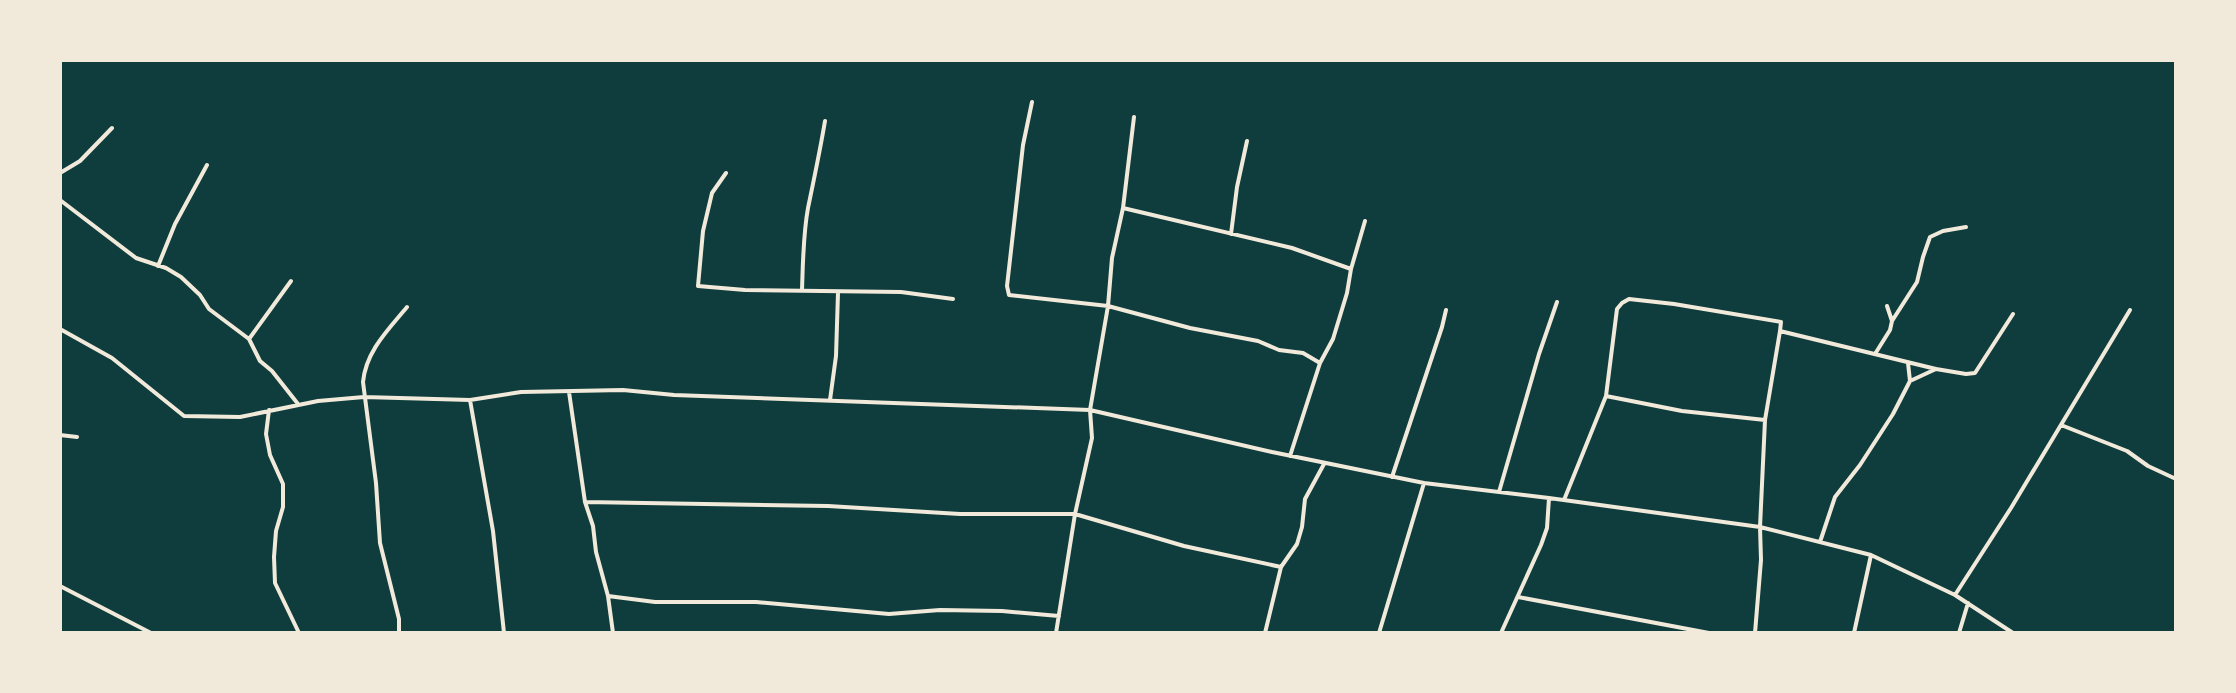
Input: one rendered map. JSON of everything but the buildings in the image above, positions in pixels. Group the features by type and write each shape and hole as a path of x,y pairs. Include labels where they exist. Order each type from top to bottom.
{"street":[{"path":"1032,102 1023,145 1007,286 1009,295 1108,306 1190,328 1258,341 1279,350 1303,353 1320,363"},
{"path":"1056,633 1075,514 1092,438 1090,410 1108,306 1112,258 1123,208 1134,117"},
{"path":"802,290 808,210 825,121"},
{"path":"60,173 80,161 112,128"},
{"path":"1231,234 1247,141"},
{"path":"158,266 175,224 207,165"},
{"path":"726,173 712,193 703,231 698,286 838,293 901,292 953,299"},
{"path":"60,200 120,248 181,277 200,295 209,309 249,339 260,361 298,404"},
{"path":"1123,208 1292,248 1351,269"},
{"path":"1290,456 1320,363 1333,339 1365,221"},
{"path":"1875,354 1917,282 1930,237 1966,227"},
{"path":"249,339 291,281"},
{"path":"830,400 836,356 838,293"},
{"path":"1564,500 1606,396 1617,309 1622,303 1629,299 1719,310 1781,322 1765,420 1761,560 1755,633"},
{"path":"1499,492 1557,302"},
{"path":"1887,306 1892,321"},
{"path":"399,633 399,619 380,543 376,483 364,397 364,369 369,357 407,307"},
{"path":"1392,477 1446,310"},
{"path":"1955,595 2130,310"},
{"path":"1780,331 1966,374 1975,373 2013,314"},
{"path":"60,329 112,358 184,416 240,417 298,404 364,397 470,400 521,392 623,390 674,395 1090,410 1424,483 1760,527 1871,555 1955,595 2013,633"},
{"path":"1820,542 1835,497 1885,427 1910,381 1908,363"},
{"path":"1910,381 1936,369"},
{"path":"569,392 585,502 608,596 613,633"},
{"path":"1606,396 1682,411 1765,420"},
{"path":"470,400 493,531 504,633"},
{"path":"269,410 266,434 270,455 283,484 283,507 276,531 275,583 299,633"},
{"path":"2061,425 2127,451 2148,466 2176,479"},
{"path":"60,435 77,437"},
{"path":"1265,633 1281,567 1297,544 1305,499 1325,463"},
{"path":"1379,633 1424,483"},
{"path":"1501,633 1541,545 1547,528 1549,498"},
{"path":"585,502 828,506 960,514 1075,514 1184,546 1281,567"},
{"path":"1854,633 1871,555"},
{"path":"60,586 151,633"},
{"path":"608,596 655,602 756,602 889,614 940,610 1059,616"},
{"path":"1518,597 1709,633"},
{"path":"1959,633 1968,603"}]}
